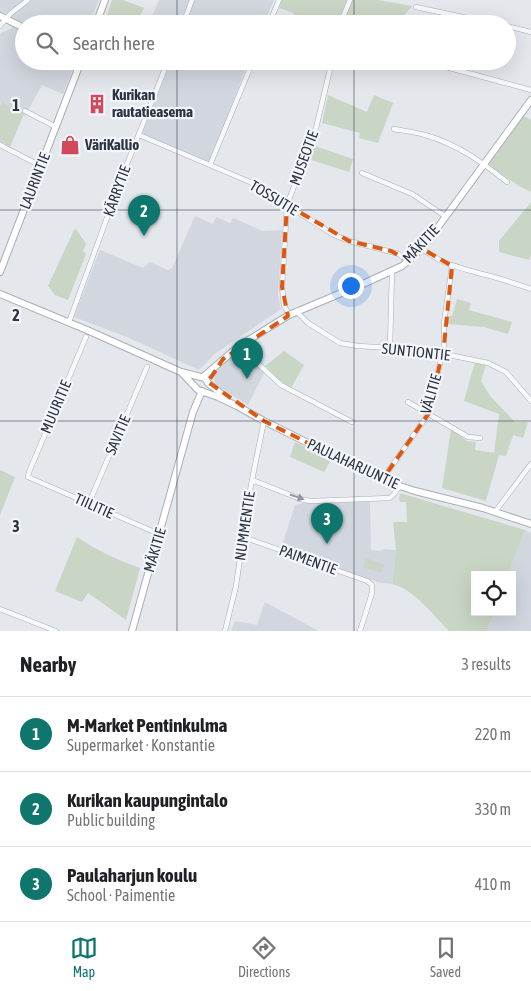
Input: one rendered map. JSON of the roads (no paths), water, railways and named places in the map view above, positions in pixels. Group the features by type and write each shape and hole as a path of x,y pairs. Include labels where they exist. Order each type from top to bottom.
{"street":[{"path":"0,26 3,17 28,0"},
{"path":"100,15 106,0"},
{"path":"186,15 192,0"},
{"path":"273,15 279,0"},
{"path":"344,15 350,0"},
{"path":"416,7 453,15"},
{"path":"3,17 15,23"},
{"path":"516,28 531,32"},
{"name":"LAURINTIE","path":"0,272 78,70"},
{"name":"KÄRRYTIE","path":"69,322 164,70"},
{"path":"210,164 249,70"},
{"name":"MUSEOTIE","path":"292,313 284,305 282,287 287,205 316,128 330,70"},
{"path":"457,70 531,90"},
{"name":"MÄKITIE","path":"132,631 193,412 202,391 207,389 205,380 215,366 239,346 292,313 392,271 407,261 422,248 531,100"},
{"path":"25,111 56,126"},
{"path":"394,129 424,134 460,148 507,182"},
{"name":"TOSSUTIE","path":"139,135 250,182 334,235 349,241 399,254 407,261"},
{"path":"0,145 41,166"},
{"path":"362,173 412,194 445,216"},
{"path":"422,248 441,262 531,289"},
{"name":"VÄLITIE","path":"382,480 429,414 444,345 444,323 452,266"},
{"path":"390,348 392,271"},
{"name":"PAULAHARJUNTIE","path":"0,294 69,322 181,372 205,380 238,406"},
{"name":"SUNTIONTIE","path":"292,313 340,343 358,346 425,350 488,362 506,372 531,401"},
{"name":"MUURITIE","path":"28,477 86,337"},
{"path":"239,346 281,385 352,422"},
{"name":"SAVITIE","path":"89,503 148,367"},
{"name":"PAULAHARJUNTIE","path":"181,372 202,391 238,406 382,480 496,512 531,524"},
{"path":"195,386 195,380 205,380"},
{"name":"MÄKITIE","path":"193,412 195,386"},
{"path":"408,402 468,437 480,438"},
{"name":"NUMMENTIE","path":"225,631 236,586 252,480 264,421"},
{"path":"496,512 531,464"},
{"name":"TIILITIE","path":"28,477 159,534"},
{"path":"252,480 302,500 312,501 390,498 400,486"},
{"name":"PAIMENTIE","path":"243,537 349,574 372,585 372,593 360,631"},
{"path":"0,609 56,631"}],"place":[{"name":"Kurikan rautatieasema","path":"97,104"},
{"name":"VäriKallio","path":"70,145"},
{"name":"Kurikan kaupungintalo","path":"144,236"},
{"name":"M-Market Pentinkulma","path":"247,379"},
{"name":"Paulaharjun koulu","path":"327,544"}]}
